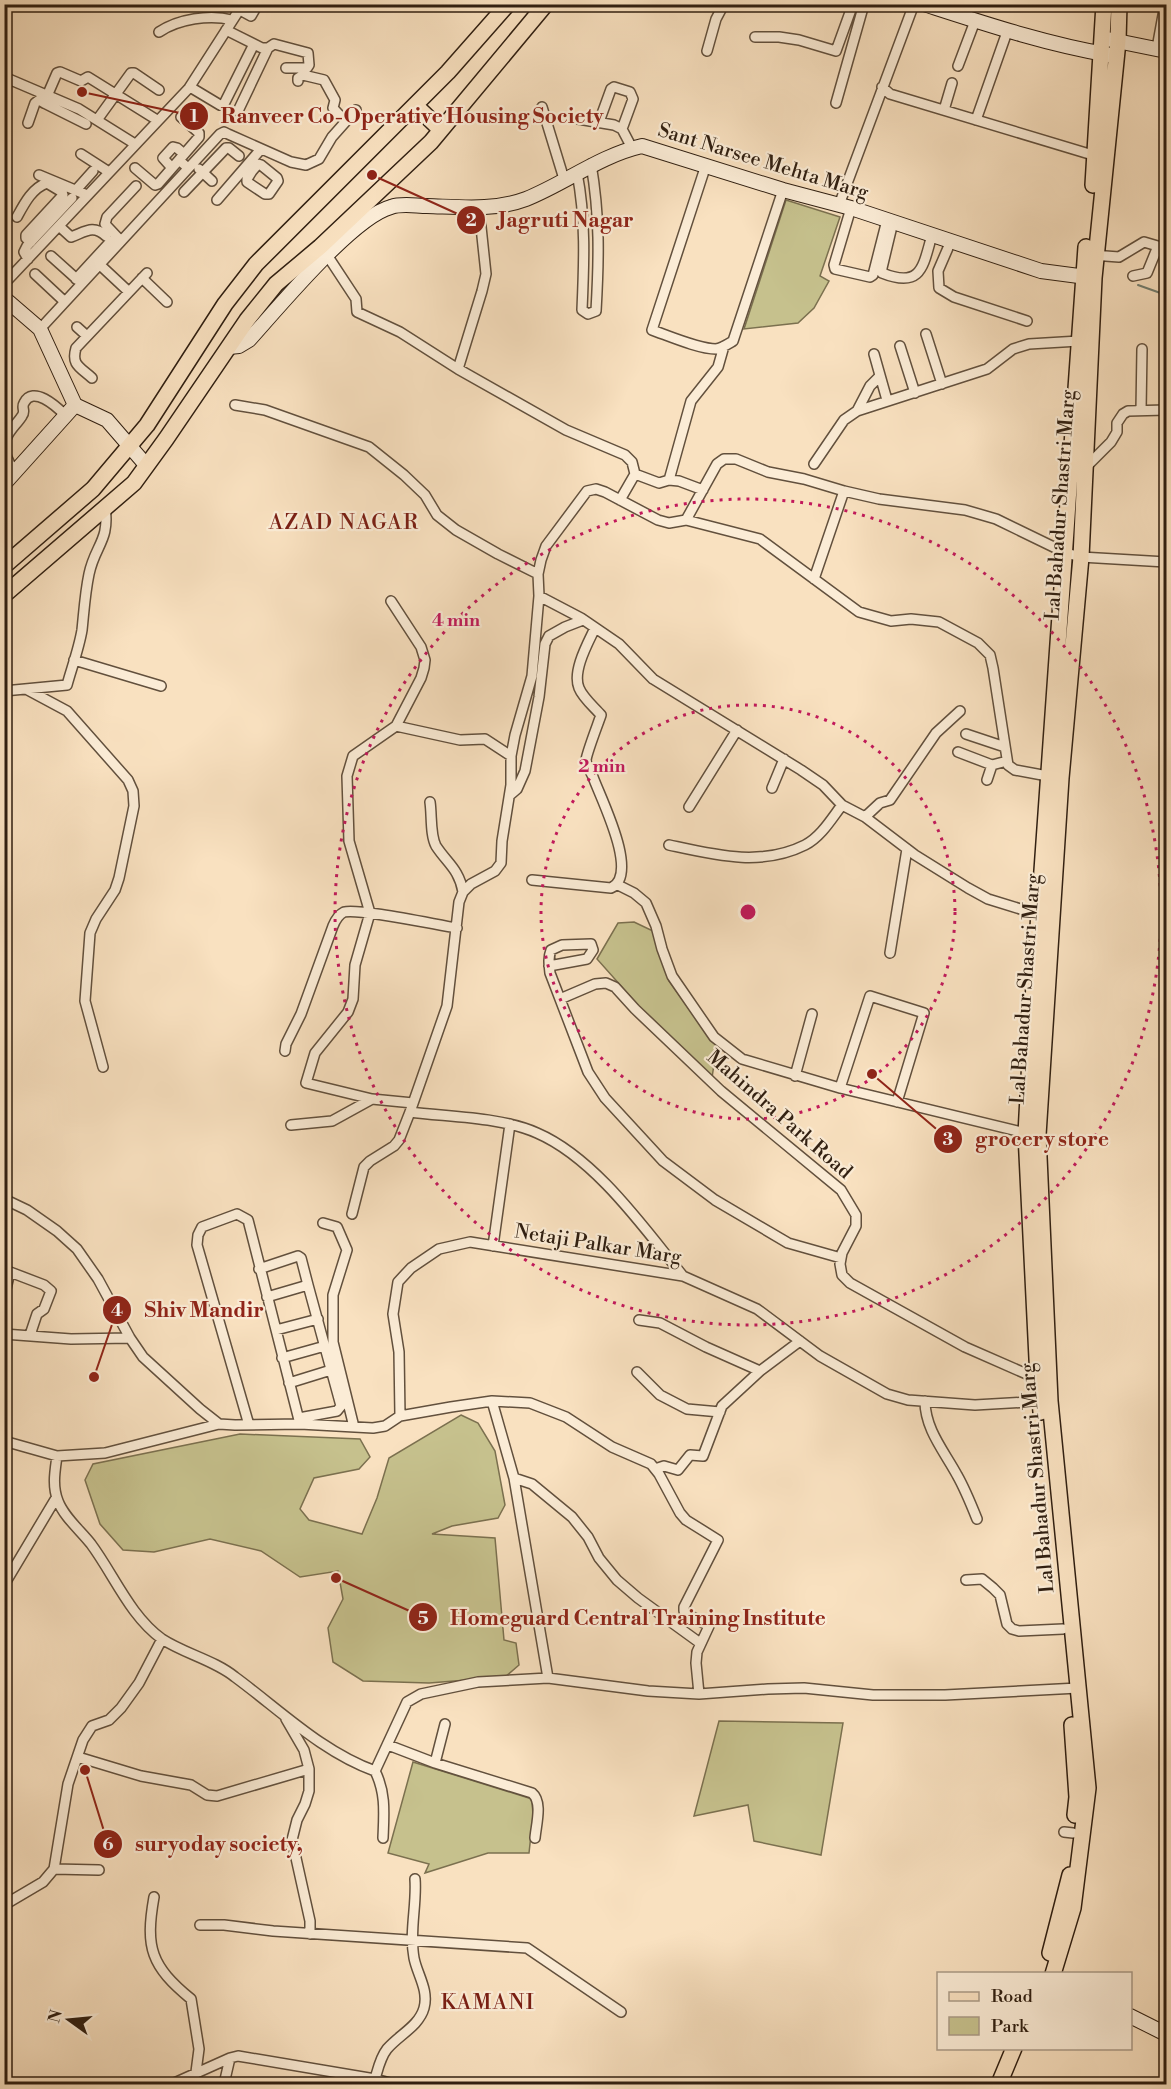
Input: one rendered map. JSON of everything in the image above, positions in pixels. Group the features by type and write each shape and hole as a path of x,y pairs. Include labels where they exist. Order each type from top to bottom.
{"main road":[{"name":"Lal Bahadur Shastri Marg","path":"1091,254 1104,4"},
{"name":"Lal Bahadur Shastri Marg","path":"1073,1689 1063,1629 1045,1401 1032,1135 1073,555 1079,341 1117,56 1119,4"},
{"path":"6,562 93,489 147,425 225,304 256,264 469,50 505,8"},
{"path":"4,595 134,483 247,320 276,285 340,229 441,130 541,10"},
{"path":"415,105 441,130"},
{"name":"Lal Bahadur Shastri Marg","path":"1073,555 1086,467 1088,277"},
{"path":"147,425 166,439"},
{"name":"Lal Bahadur Shastri Marg","path":"1038,1266 1038,1378 1045,1401 1082,1789 1073,1908 1054,1972"},
{"name":"Lal Bahadur Shastri Marg","path":"1045,1972 1070,1873 1069,1833 1082,1789"},
{"path":"999,2085 1014,2050"},
{"path":"1009,2085 1023,2050"}],"street":[{"path":"707,51 716,19 724,4"},
{"path":"755,38 779,37 799,40 836,51 839,49 853,4"},
{"path":"836,103 864,4"},
{"path":"890,221 873,275 870,277 835,268 845,206 860,148 914,4"},
{"path":"924,4 1007,32 1101,46 1117,56"},
{"path":"1101,46 1118,41 1162,50 1165,4"},
{"path":"4,284 190,87 240,6 250,16 263,5"},
{"path":"159,32 168,26 211,17 232,20"},
{"path":"958,66 975,21"},
{"path":"226,30 262,48 268,48"},
{"path":"976,120 1007,32"},
{"path":"190,87 220,105 224,104 254,44"},
{"path":"238,111 268,48 274,44 308,53 307,68 286,68"},
{"path":"46,98 57,73 60,72 81,81 88,77 158,120"},
{"path":"97,120 131,73 159,90"},
{"path":"298,81 298,78 303,75 324,80 336,100 333,108 345,121"},
{"path":"4,77 77,114 97,120 135,144"},
{"path":"944,110 952,83"},
{"path":"599,122 611,89 614,87 630,92 633,99 622,129"},
{"path":"882,87 890,94 1096,156"},
{"path":"28,123 35,103 46,98"},
{"path":"542,107 564,179"},
{"path":"40,329 65,302 113,239 224,132 298,165 312,164 319,159 345,121 356,110"},
{"path":"77,114 86,124"},
{"path":"135,168 155,185 158,184 199,137 199,133 181,117"},
{"path":"578,119 614,125 622,129 633,148"},
{"name":"Sant Narsee Mehta Marg","path":"229,347 238,346 249,340 327,255 368,218 391,207 501,206 526,199 591,164 642,146 783,190 845,206 1041,271 1088,277"},
{"path":"172,168 164,158 173,147 190,165 212,181"},
{"path":"184,192 226,148 239,156"},
{"path":"217,201 249,169 261,149"},
{"path":"81,154 109,172"},
{"path":"577,173 582,201 584,255 582,310 588,314 596,311 599,253 597,207 591,164"},
{"path":"706,165 652,330 687,343 716,349 733,341 783,190"},
{"path":"28,259 24,252 31,242 93,171"},
{"path":"39,175 74,194 87,195"},
{"path":"17,217 29,206 32,193 47,183 62,192 63,195 26,235 31,242"},
{"path":"113,239 105,221 136,186"},
{"path":"458,369 483,291 486,274 479,208"},
{"path":"890,221 882,273 907,279 918,273 923,267 932,235"},
{"path":"59,226 71,237 93,228 113,239"},
{"path":"79,282 99,264 113,239"},
{"path":"951,241 938,271 939,288 954,297 1027,321"},
{"path":"1091,254 1119,257 1144,242 1163,248 1147,273 1133,276"},
{"path":"327,255 356,299 357,312 400,332 458,369 566,430 625,455 632,462 634,474 620,500"},
{"path":"51,256 79,282"},
{"path":"99,264 129,292"},
{"path":"34,274 65,302"},
{"path":"87,377 75,367 76,348 145,276 167,302"},
{"path":"4,298 40,329 59,373 70,410"},
{"path":"77,327 87,336"},
{"path":"926,334 942,384"},
{"path":"814,464 844,420 857,411 987,369 1013,350 1029,344 1079,341"},
{"path":"669,480 691,401 718,367 724,346"},
{"path":"900,346 915,393"},
{"path":"1141,410 1142,349"},
{"path":"874,354 887,400"},
{"path":"59,373 75,367"},
{"path":"857,411 870,386 880,376"},
{"path":"6,439 23,416 23,404 30,395 70,410 107,420 146,465"},
{"path":"235,405 265,410 369,447 404,475 424,495 437,514 456,530 538,574"},
{"path":"8,476 70,410"},
{"path":"1086,467 1111,442 1123,414 1128,411 1167,410"},
{"path":"4,452 8,476"},
{"path":"687,520 717,464 724,459 736,459 768,472 879,499 975,513 996,519 1073,555 1167,562"},
{"path":"634,474 659,483 669,480 679,481 703,490"},
{"path":"352,1214 364,1167 394,1146 412,1108 447,1006 459,902 463,892 471,884 499,867 510,795 511,756 532,676 539,596 538,574 546,546 587,491 596,489 658,520 669,523 687,520 760,539 859,612 891,621 911,618 939,622 978,643 990,655 1007,761 1015,770 1056,777"},
{"path":"814,579 844,491"},
{"path":"4,691 68,685 82,632 89,571 104,540 108,524 105,507"},
{"path":"539,596 596,628 619,644 653,679 784,759 823,785 842,805 865,817 907,849 968,888 988,899 1046,916"},
{"path":"391,601 421,648 425,660 421,678 396,726 353,756 347,776 349,841 370,913 355,964 353,999 348,1012 315,1053 306,1083 412,1108 510,1124 537,1133 554,1142 596,1174 683,1276"},
{"path":"510,795 517,789 525,771 539,697 545,644 549,636 584,620"},
{"path":"532,880 611,888 618,885 621,879 622,859 619,842 586,759 601,715 579,688 578,676 581,660 596,628"},
{"path":"74,660 161,686"},
{"path":"26,689 67,711 128,780 133,791 134,806 119,878 115,890 96,919 90,933 85,1001 103,1067"},
{"path":"865,817 880,803 890,800 936,733 960,711"},
{"path":"396,726 460,741 484,739 511,756"},
{"path":"689,807 737,730"},
{"path":"966,734 1005,747"},
{"path":"958,752 992,765 1007,761"},
{"path":"772,788 784,759"},
{"path":"987,780 992,765"},
{"path":"430,802 434,841 455,869 463,892"},
{"path":"669,845 717,855 744,858 767,857 806,845 822,831 842,805"},
{"path":"890,954 907,849"},
{"path":"618,885 634,893 646,903 672,976 714,1037 742,1059 840,1088 1032,1135"},
{"path":"285,1051 336,918 344,912 370,913 457,928"},
{"path":"549,966 587,959 593,950 591,944 562,945 551,950 548,958 549,966 588,1072 605,1098 663,1161 715,1200 788,1243 841,1258 842,1275 850,1283 965,1347 1038,1378"},
{"name":"Mahindra Park Road","path":"560,999 596,984 606,983 615,987 721,1091 842,1190 856,1215 856,1226 841,1258"},
{"path":"840,1088 870,996 924,1012 897,1102"},
{"path":"795,1076 812,1014"},
{"path":"291,1125 332,1121 372,1099"},
{"path":"493,1246 510,1124"},
{"path":"4,1200 27,1210 57,1231 77,1249 98,1279 143,1357 219,1424"},
{"path":"249,1425 197,1245 202,1227 237,1214 248,1220 299,1421"},
{"path":"323,1223 337,1227 348,1250 333,1295 333,1342 354,1427"},
{"name":"Netaji Palkar Marg","path":"400,1416 399,1352 393,1314 398,1282 411,1268 438,1249 470,1242 683,1276 757,1309 820,1356 887,1394 908,1400 975,1405 1045,1401"},
{"path":"4,1442 57,1456 105,1453 219,1424 249,1425 299,1421 338,1411 341,1406 301,1258 298,1256 260,1269"},
{"path":"4,1297 10,1272 44,1285 51,1291 44,1309 37,1314 30,1335"},
{"path":"267,1297 308,1285"},
{"path":"276,1330 318,1319"},
{"path":"639,1320 660,1323 760,1371"},
{"path":"4,1334 71,1339 130,1338"},
{"path":"655,1469 664,1466 678,1470 690,1455 703,1456 722,1406 760,1371 801,1341"},
{"path":"282,1358 325,1346"},
{"path":"289,1383 332,1370"},
{"path":"637,1372 660,1395 687,1409 720,1412"},
{"path":"299,1421 354,1427 386,1426 400,1416 492,1401 530,1403 566,1417 612,1446 651,1464 686,1520 718,1540 684,1607 687,1614 709,1626 700,1643 696,1663 699,1694"},
{"path":"492,1401 514,1478 548,1678"},
{"path":"925,1401 926,1416 931,1431 961,1482 977,1519"},
{"path":"57,1456 54,1480 56,1498 62,1510 91,1544 144,1622 162,1639 232,1674 351,1762 375,1771 382,1785 384,1798 383,1838"},
{"path":"514,1478 532,1484 572,1517 588,1537 599,1558 617,1580 700,1643"},
{"path":"4,1585 56,1498"},
{"path":"966,1580 982,1579 1000,1595 1003,1614 1012,1629 1063,1629"},
{"path":"4,1905 43,1882 54,1869 68,1784 88,1730 92,1726 109,1720 121,1708 139,1683 162,1639"},
{"path":"375,1771 407,1702 421,1694 478,1682 548,1678 648,1691 699,1694 804,1688 873,1695 945,1695 1073,1689"},
{"path":"284,1714 304,1750 309,1769 309,1791 297,1820 292,1840 310,1921 310,1934"},
{"path":"435,1762 445,1724"},
{"path":"388,1745 532,1793 537,1797 538,1804 535,1838"},
{"path":"78,1757 141,1776 191,1785 207,1795 217,1796 309,1769"},
{"path":"54,1869 99,1870"},
{"path":"375,2079 380,2061 387,2049 417,2020 424,2007 424,1994 414,1960 412,1940 415,1879"},
{"path":"154,1897 150,1917 152,1955 170,1982 191,1999 199,2049 196,2073"},
{"path":"200,1925 527,1948 621,2012"},
{"path":"1132,2016 1167,2034"},
{"path":"172,2085 230,2058 246,2056 375,2079 394,2085"},
{"path":"224,2085 230,2058"}],"green space":[{"path":"786,200 840,217 820,276 829,281 814,308 798,323 744,329"},
{"path":"634,922 653,931 669,981 710,1038 717,1043 712,1078 654,1023 597,959 618,923"},
{"path":"461,1415 478,1423 495,1451 505,1505 498,1518 452,1526 432,1534 495,1538 504,1640 516,1643 519,1665 505,1677 429,1683 363,1681 333,1662 328,1628 343,1599 338,1571 300,1577 261,1551 210,1539 154,1552 123,1550 100,1524 85,1480 93,1464 240,1434 360,1439 370,1457 359,1469 314,1478 300,1509 309,1520 362,1534 377,1498 389,1458"},
{"path":"719,1721 843,1723 821,1855 754,1841 748,1805 694,1816"},
{"path":"413,1762 532,1799 533,1816 529,1853 488,1853 425,1873 429,1864 388,1853"}],"waterway":[{"path":"1138,285 1166,295"}],"place":[{"name":"Ranveer Co-Operative Housing Society","path":"82,92"},
{"name":"Jagruti Nagar","path":"372,175"},
{"name":"grocery store","path":"872,1074"},
{"name":"Shiv Mandir","path":"94,1377"},
{"name":"Homeguard Central Training Institute","path":"336,1578"},
{"name":"suryoday society,","path":"85,1770"}],"district":[{"name":"AZAD NAGAR","path":"344,523"},
{"name":"KAMANI","path":"488,2003"}]}
